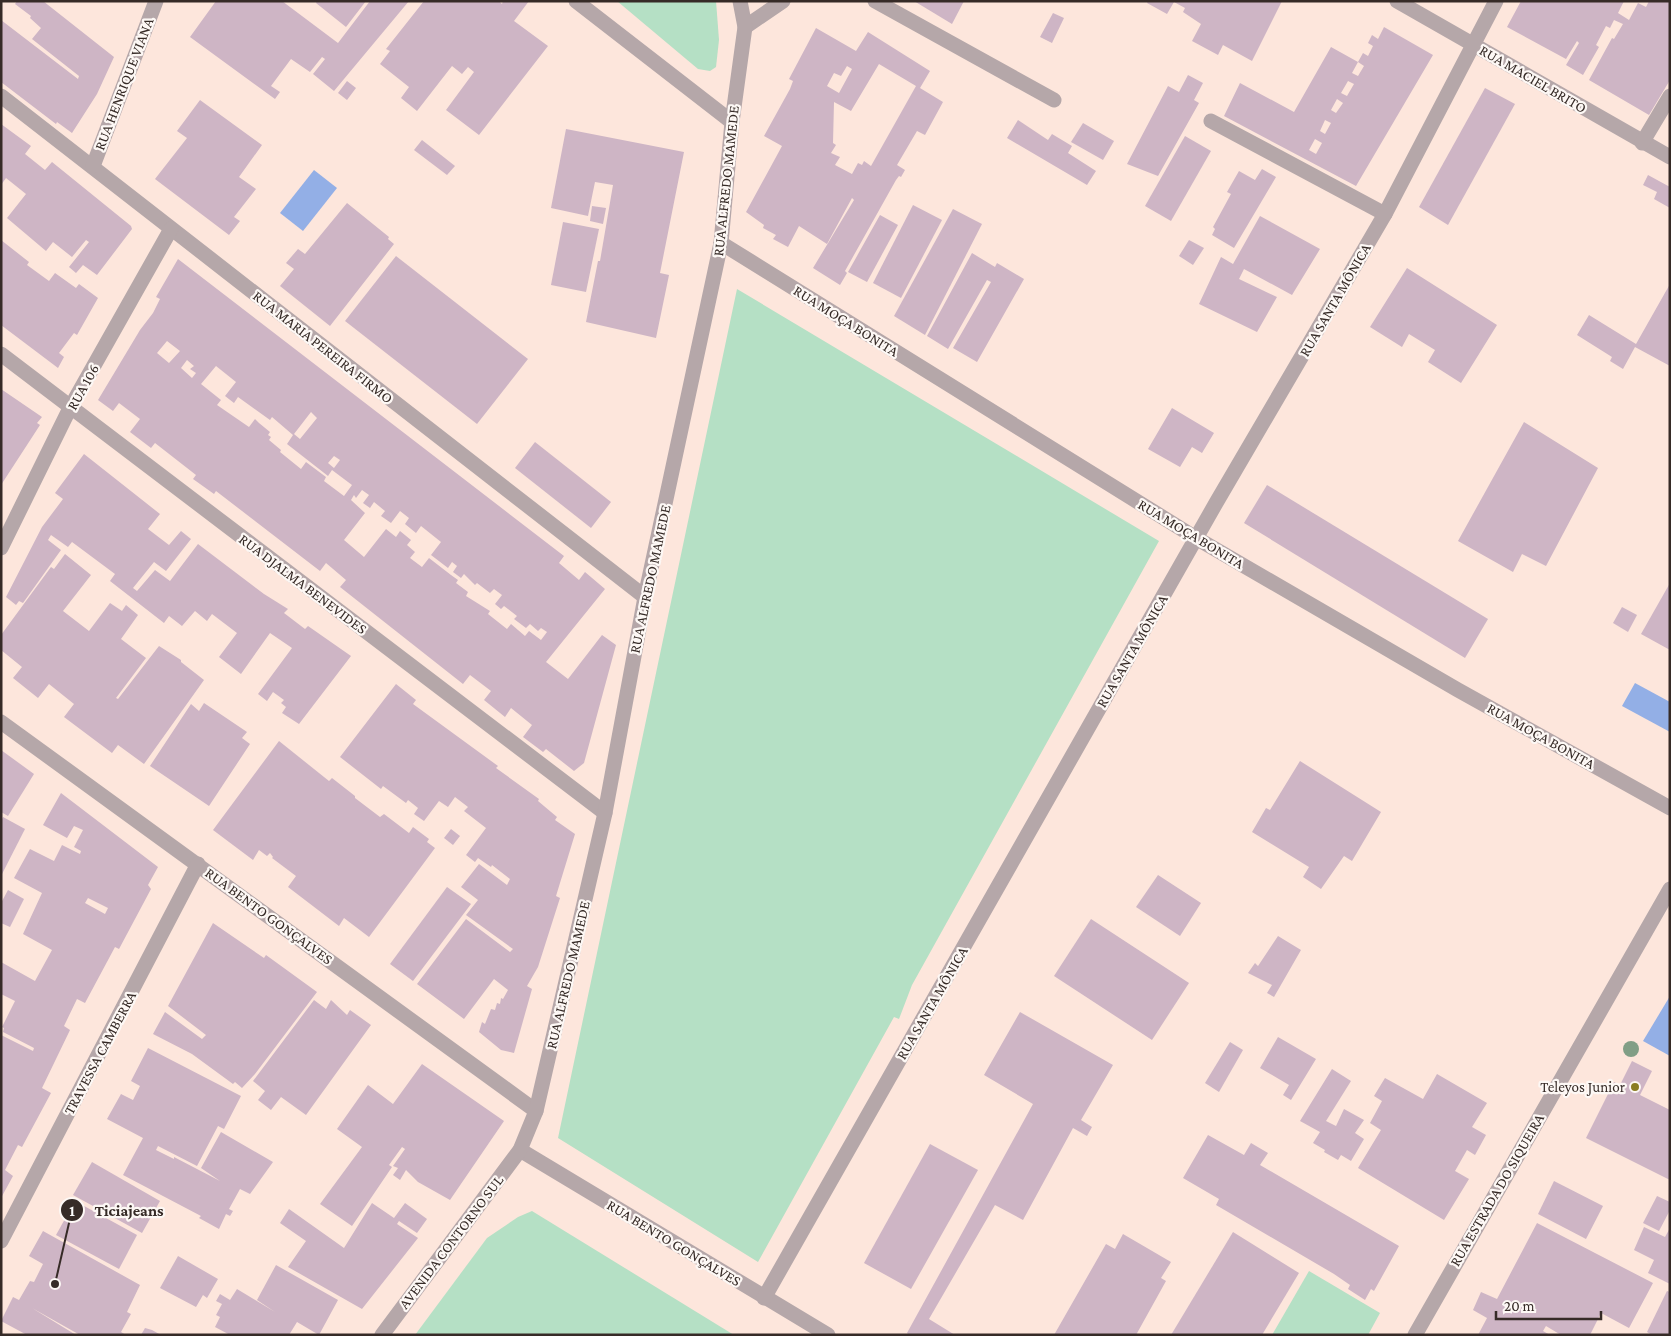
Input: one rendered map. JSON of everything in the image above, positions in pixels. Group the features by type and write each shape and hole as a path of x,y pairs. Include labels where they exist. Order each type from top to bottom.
{"street":[{"name":"RUA HENRIQUE VIANA","path":"93,166 156,1"},
{"path":"576,1 732,122"},
{"name":"RUA ALFREDO MAMEDE","path":"520,1150 536,1111 605,813 646,597 722,243 732,122 745,27 740,1"},
{"path":"745,27 784,1"},
{"path":"875,1 1054,100"},
{"name":"RUA MACIEL BRITO","path":"1396,1 1474,44 1642,143 1670,157"},
{"name":"RUA SANTA MÔNICA","path":"764,1298 1196,538 1385,214 1496,1"},
{"name":"RUA MARIA PEREIRA FIRMO","path":"1,96 646,597"},
{"path":"1642,143 1670,96"},
{"path":"1211,122 1385,214"},
{"name":"RUA 106","path":"1,548 70,408 171,229"},
{"name":"RUA MOÇA BONITA","path":"722,243 1196,538 1458,690 1670,808"},
{"name":"RUA DJALMA BENEVIDES","path":"1,354 605,813"},
{"name":"RUA BENTO GONÇALVES","path":"1,722 536,1111"},
{"name":"TRAVESSA CAMBERRA","path":"1,1241 198,864"},
{"name":"RUA ESTRADA DO SIQUEIRA","path":"1415,1335 1670,889"},
{"name":"RUA BENTO GONÇALVES","path":"520,1150 828,1335"},
{"name":"AVENIDA CONTORNO SUL","path":"382,1335 520,1150"}],"green space":[{"path":"617,1 716,1 719,40 716,67 710,71 698,69"},
{"path":"737,289 1159,541 912,985 899,1019 894,1017 758,1262 558,1138"},
{"path":"532,1211 734,1335 415,1335 487,1238 518,1217"},
{"path":"1309,1271 1380,1313 1368,1335 1272,1335"}],"water":[{"path":"314,170 337,188 303,231 280,213"},
{"path":"1635,683 1670,702 1670,732 1622,706"},
{"path":"1670,996 1670,1056 1643,1041"}],"building":[{"path":"17,1 43,1 114,57 97,94 72,133 57,122 56,124 1,82 1,20 78,79 79,76 32,39 41,28 30,18 31,16 15,4"},
{"path":"216,1 282,1 338,43 370,1 409,1 334,91 313,74 325,59 322,57 310,72 291,59 271,86 280,92 275,99 190,37"},
{"path":"317,1 366,1 346,27 316,3"},
{"path":"424,1 499,1 502,4 503,1 529,1 514,21 548,46 479,135 446,110 474,72 468,67 462,74 452,66 417,111 401,98 409,87 380,64 390,51 386,49"},
{"path":"914,1 964,1 952,24"},
{"path":"1148,1 1282,1 1252,61 1223,45 1218,55 1192,41 1201,24 1183,12 1185,8 1174,2 1167,14 1147,3"},
{"path":"1521,1 1624,1 1618,13 1629,20 1638,3 1646,7 1649,1 1670,1 1670,80 1649,115 1589,80 1612,38 1614,39 1623,24 1614,20 1610,28 1606,26 1596,45 1599,47 1583,75 1566,65 1579,43 1577,41 1566,59 1507,27"},
{"path":"1053,13 1064,18 1052,43 1040,37"},
{"path":"1384,27 1433,55 1356,186 1224,116 1240,83 1294,112 1331,47 1358,62 1363,53 1368,56 1373,46 1368,43 1372,35 1378,39","holes":["1358,62 1364,66 1358,76 1352,73","1348,81 1354,84 1347,96 1341,93","1337,99 1343,103 1336,113 1331,110","1325,120 1331,123 1325,134 1320,131","1315,139 1322,143 1316,154 1309,150"]},
{"path":"816,28 856,51 868,32 930,71 920,88 943,102 925,135 917,131 897,165 905,170 901,177 899,176 896,180 845,271 847,273 840,285 813,268 854,200 852,198 827,244 799,226 788,247 773,239 776,235 763,228 764,225 746,212 782,146 764,136 790,89 793,81 789,79","holes":["879,64 916,86 871,166 864,161 862,165 858,163 852,174 835,165 840,157 831,153 836,145 833,143 834,102 851,111","847,66 852,69 839,93 827,86 834,73 841,76"]},
{"path":"1188,75 1203,83 1194,100 1199,103 1158,176 1127,164 1168,86 1179,92"},
{"path":"347,81 356,88 347,100 338,93"},
{"path":"1485,88 1515,104 1448,225 1419,207"},
{"path":"200,100 262,145 239,177 256,189 234,217 240,221 229,235 155,179 187,138 177,131"},
{"path":"1018,120 1048,140 1052,134 1072,146 1068,153 1096,171 1087,185 1007,138"},
{"path":"1083,123 1114,141 1103,160 1071,142"},
{"path":"1,124 31,146 25,154 45,170 52,162 131,226 132,229 97,275 83,265 76,273 69,267 89,242 86,240 72,257 53,242 46,251 7,218 26,194 6,178 1,185"},
{"path":"566,129 684,152 660,273 669,275 656,338 586,322 598,261 600,261 613,185 595,182 588,216 551,208"},
{"path":"1185,136 1211,151 1171,221 1145,206"},
{"path":"422,140 455,166 447,175 414,150"},
{"path":"1262,169 1276,177 1234,248 1212,235 1215,229 1213,227 1231,194 1227,192 1239,171 1255,180"},
{"path":"1648,175 1670,187 1670,208 1654,199 1657,192 1643,185"},
{"path":"347,203 389,237 388,239 394,244 330,326 280,286 294,269 286,263 298,249 305,254"},
{"path":"913,205 942,220 901,298 873,283"},
{"path":"592,206 606,208 603,224 590,221"},
{"path":"953,209 982,224 925,335 894,316"},
{"path":"880,215 898,225 867,282 848,272"},
{"path":"1260,216 1320,249 1292,295 1244,269 1239,279 1277,297 1257,332 1199,304 1221,257 1233,264"},
{"path":"563,222 599,229 586,292 551,285"},
{"path":"1,240 29,262 27,265 49,281 55,273 76,288 79,284 98,298 77,335 74,333 59,353 64,357 58,368 1,325"},
{"path":"1189,240 1204,248 1193,265 1179,256"},
{"path":"972,253 995,267 997,263 1024,279 977,362 953,348 991,282 987,280 948,349 927,336"},
{"path":"396,256 528,359 477,424 345,321"},
{"path":"178,259 564,556 559,563 579,580 585,572 605,589 546,662 568,679 602,635 616,645 584,763 574,771 546,749 543,752 523,737 532,725 511,708 505,717 484,700 491,691 470,675 463,684 340,587 346,580 326,563 320,571 216,491 214,494 193,479 196,475 155,443 151,448 130,432 140,419 119,403 113,411 98,400 140,330 153,313 160,299 156,297","holes":["167,341 180,351 169,363 157,353","187,360 194,366 190,369 196,373 192,378 181,368","216,366 236,382 225,396 234,403 238,397 270,420 272,417 293,435 287,444 328,476 332,470 352,485 344,496 324,481 326,477 306,462 301,469 280,452 281,450 269,440 271,437 268,435 270,432 255,419 249,427 217,405 221,400 201,384","311,412 317,418 300,439 294,434","334,456 340,460 334,468 328,463","362,490 369,495 363,503 370,508 374,502 385,511 381,516 391,523 400,511 409,518 405,524 416,533 421,526 441,542 431,555 448,568 452,562 457,566 453,572 461,578 464,574 475,585 477,583 490,593 494,589 502,595 495,604 501,609 504,606 517,616 514,619 526,628 530,624 538,631 541,628 547,632 541,640 529,631 525,636 511,624 507,629 488,614 490,611 466,596 468,592 456,583 458,580 429,558 422,567 410,558 415,552 407,545 411,540 400,531 396,537 386,529 364,557 344,540 365,513 351,500 354,495 356,498"]},
{"path":"1407,268 1497,325 1461,383 1428,362 1435,350 1409,334 1402,347 1370,327"},
{"path":"1670,284 1670,366 1635,347 1623,369 1610,361 1612,357 1577,335 1589,315 1636,344"},
{"path":"1,389 42,417 37,423 40,425 1,485"},
{"path":"1172,408 1214,433 1202,453 1192,447 1180,467 1148,449"},
{"path":"1524,422 1598,468 1546,566 1522,554 1513,572 1458,541"},
{"path":"535,442 611,502 591,528 515,468"},
{"path":"84,454 160,514 148,529 169,545 181,531 191,539 166,571 154,562 133,588 137,591 155,570 170,581 198,544 264,594 288,609 284,613 305,629 308,626 351,656 299,724 282,713 286,707 281,703 284,700 273,692 267,701 258,694 292,648 270,633 241,674 219,657 237,633 212,614 207,621 195,611 182,626 169,616 164,623 110,581 115,574 72,542 68,547 51,535 48,540 61,550 23,603 19,601 16,605 6,597 42,527 63,499 55,493"},
{"path":"1267,485 1488,619 1465,658 1244,523"},
{"path":"65,554 91,575 63,611 89,631 110,603 122,611 126,605 138,615 121,639 146,658 116,698 118,699 159,646 181,660 181,662 204,680 144,764 118,745 112,753 64,717 74,704 49,684 38,698 13,678 22,667 1,650 1,635 51,567 54,569"},
{"path":"1670,583 1670,650 1641,634"},
{"path":"1622,607 1637,615 1628,632 1613,623"},
{"path":"396,684 416,700 413,704 498,766 496,768 539,799 538,801 557,817 555,820 575,834 556,896 560,898 538,967 527,986 532,989 514,1053 501,1050 479,1032 482,1022 485,1024 491,1009 495,1010 497,1003 500,1004 501,998 503,999 508,990 494,979 464,1019 417,984 466,919 510,952 513,949 466,915 478,900 461,887 479,864 507,885 510,879 492,865 491,867 478,858 475,862 466,855 486,828 464,811 468,807 455,797 448,807 439,801 424,821 414,814 418,808 408,800 406,803 383,786 381,789 340,757"},
{"path":"204,703 247,732 242,738 250,744 209,806 150,766 191,704 199,711"},
{"path":"279,741 329,781 332,778 380,817 384,814 409,833 413,827 429,839 427,842 435,848 369,937 344,918 339,926 288,887 296,876 272,858 270,853 267,856 259,850 253,860 213,830"},
{"path":"1,750 34,774 8,816 1,812"},
{"path":"1300,761 1381,812 1352,861 1344,856 1321,889 1303,877 1309,867 1252,832 1266,808 1270,810"},
{"path":"61,793 158,867 148,885 151,889 119,949 115,947 85,1003 77,999 64,1026 70,1030 42,1088 51,1093 22,1147 18,1145 5,1170 13,1176 1,1198 1,1035 33,1051 34,1048 3,1032 4,1028 2,1027 15,1001 1,994 1,962 35,981 52,950 23,934 42,893 14,878 30,849 54,861 62,845 80,854 81,851 74,847 83,830 74,826 67,838 43,825","holes":["88,898 108,908 105,914 85,903"]},
{"path":"3,817 25,829 1,876 1,821"},
{"path":"451,829 460,836 453,845 444,838"},
{"path":"1158,875 1201,903 1180,936 1136,907"},
{"path":"447,887 471,904 413,981 390,964"},
{"path":"8,890 24,899 10,927 1,923 1,903"},
{"path":"1091,919 1189,983 1152,1040 1054,976"},
{"path":"213,923 264,958 266,955 317,992 255,1074 242,1088 235,1082 233,1084 192,1054 153,1034 165,1012 202,1039 206,1035 168,1006"},
{"path":"1278,936 1301,950 1274,997 1267,993 1272,985 1248,973 1255,963 1258,966"},
{"path":"314,1000 326,1009 331,1000 347,1015 350,1010 371,1025 306,1115 281,1097 271,1110 258,1100 265,1091 253,1081"},
{"path":"1020,1012 1113,1065 1081,1120 1092,1127 1087,1136 1073,1128 1023,1220 995,1205 929,1319 955,1335 909,1335 907,1333 1033,1104 984,1075"},
{"path":"1278,1037 1316,1059 1291,1100 1283,1095 1289,1085 1260,1068"},
{"path":"1230,1042 1243,1050 1219,1092 1205,1083"},
{"path":"148,1048 241,1096 224,1129 218,1126 197,1166 158,1146 156,1150 174,1159 174,1157 220,1181 201,1168 221,1132 273,1162 250,1194 240,1189 229,1209 233,1211 230,1216 226,1214 219,1229 199,1218 201,1216 123,1175 143,1138 107,1119 121,1094 133,1100 140,1086 131,1081"},
{"path":"1632,1061 1652,1071 1640,1095 1670,1110 1670,1180 1586,1138 1614,1082 1620,1085"},
{"path":"422,1064 504,1121 450,1200 418,1182 406,1170 400,1180 393,1175 398,1168 393,1166 405,1149 402,1147 389,1165 392,1167 352,1226 320,1204 362,1147 337,1129 368,1085 393,1104"},
{"path":"1332,1069 1351,1081 1326,1121 1336,1126 1344,1109 1364,1120 1355,1133 1364,1139 1351,1161 1341,1155 1338,1160 1324,1152 1325,1150 1313,1143 1320,1132 1300,1121"},
{"path":"1437,1074 1487,1103 1472,1127 1486,1135 1475,1155 1467,1150 1455,1171 1469,1179 1444,1220 1358,1168 1381,1130 1370,1123 1382,1101 1374,1096 1385,1078 1423,1099"},
{"path":"1208,1135 1244,1155 1251,1143 1268,1153 1260,1165 1399,1246 1374,1291 1371,1289 1365,1300 1348,1289 1350,1285 1334,1274 1216,1205 1219,1199 1183,1178"},
{"path":"930,1144 978,1170 911,1289 864,1263"},
{"path":"92,1162 160,1201 142,1233 73,1195"},
{"path":"1554,1181 1603,1206 1586,1239 1538,1214"},
{"path":"1657,1196 1670,1202 1670,1210 1659,1231 1643,1223"},
{"path":"75,1201 137,1235 119,1269 56,1235"},
{"path":"372,1203 394,1218 405,1203 427,1219 417,1233 399,1221 397,1224 418,1238 362,1309 288,1267 306,1241 280,1223 289,1209 344,1248"},
{"path":"1537,1223 1653,1283 1629,1328 1601,1313 1590,1335 1561,1335 1546,1326 1543,1331 1550,1335 1478,1335 1487,1318 1473,1310 1481,1292 1497,1299"},
{"path":"1644,1227 1665,1237 1670,1228 1670,1284 1648,1273 1654,1260 1634,1250"},
{"path":"43,1231 140,1285 127,1312 131,1314 121,1332 126,1335 80,1335 32,1308 76,1335 27,1335 1,1321 13,1297 19,1300 30,1281 34,1282 43,1264 29,1256"},
{"path":"1233,1232 1299,1273 1262,1335 1171,1335"},
{"path":"1123,1234 1171,1262 1161,1278 1166,1281 1136,1335 1054,1335 1106,1244 1115,1249"},
{"path":"178,1256 218,1279 207,1298 203,1295 196,1307 160,1288"},
{"path":"276,1265 338,1300 319,1335 297,1322 289,1335 230,1335 215,1327 220,1317 216,1315 222,1304 216,1301 220,1294 230,1300 237,1289 275,1312 257,1300"},
{"path":"1667,1291 1670,1292 1670,1335 1652,1335 1647,1332"},
{"path":"145,1328 152,1330 161,1335 141,1335"}],"place":[{"name":"Teleyos Junior","path":"1635,1087"},
{"name":"Ticiajeans","path":"55,1284"}]}
